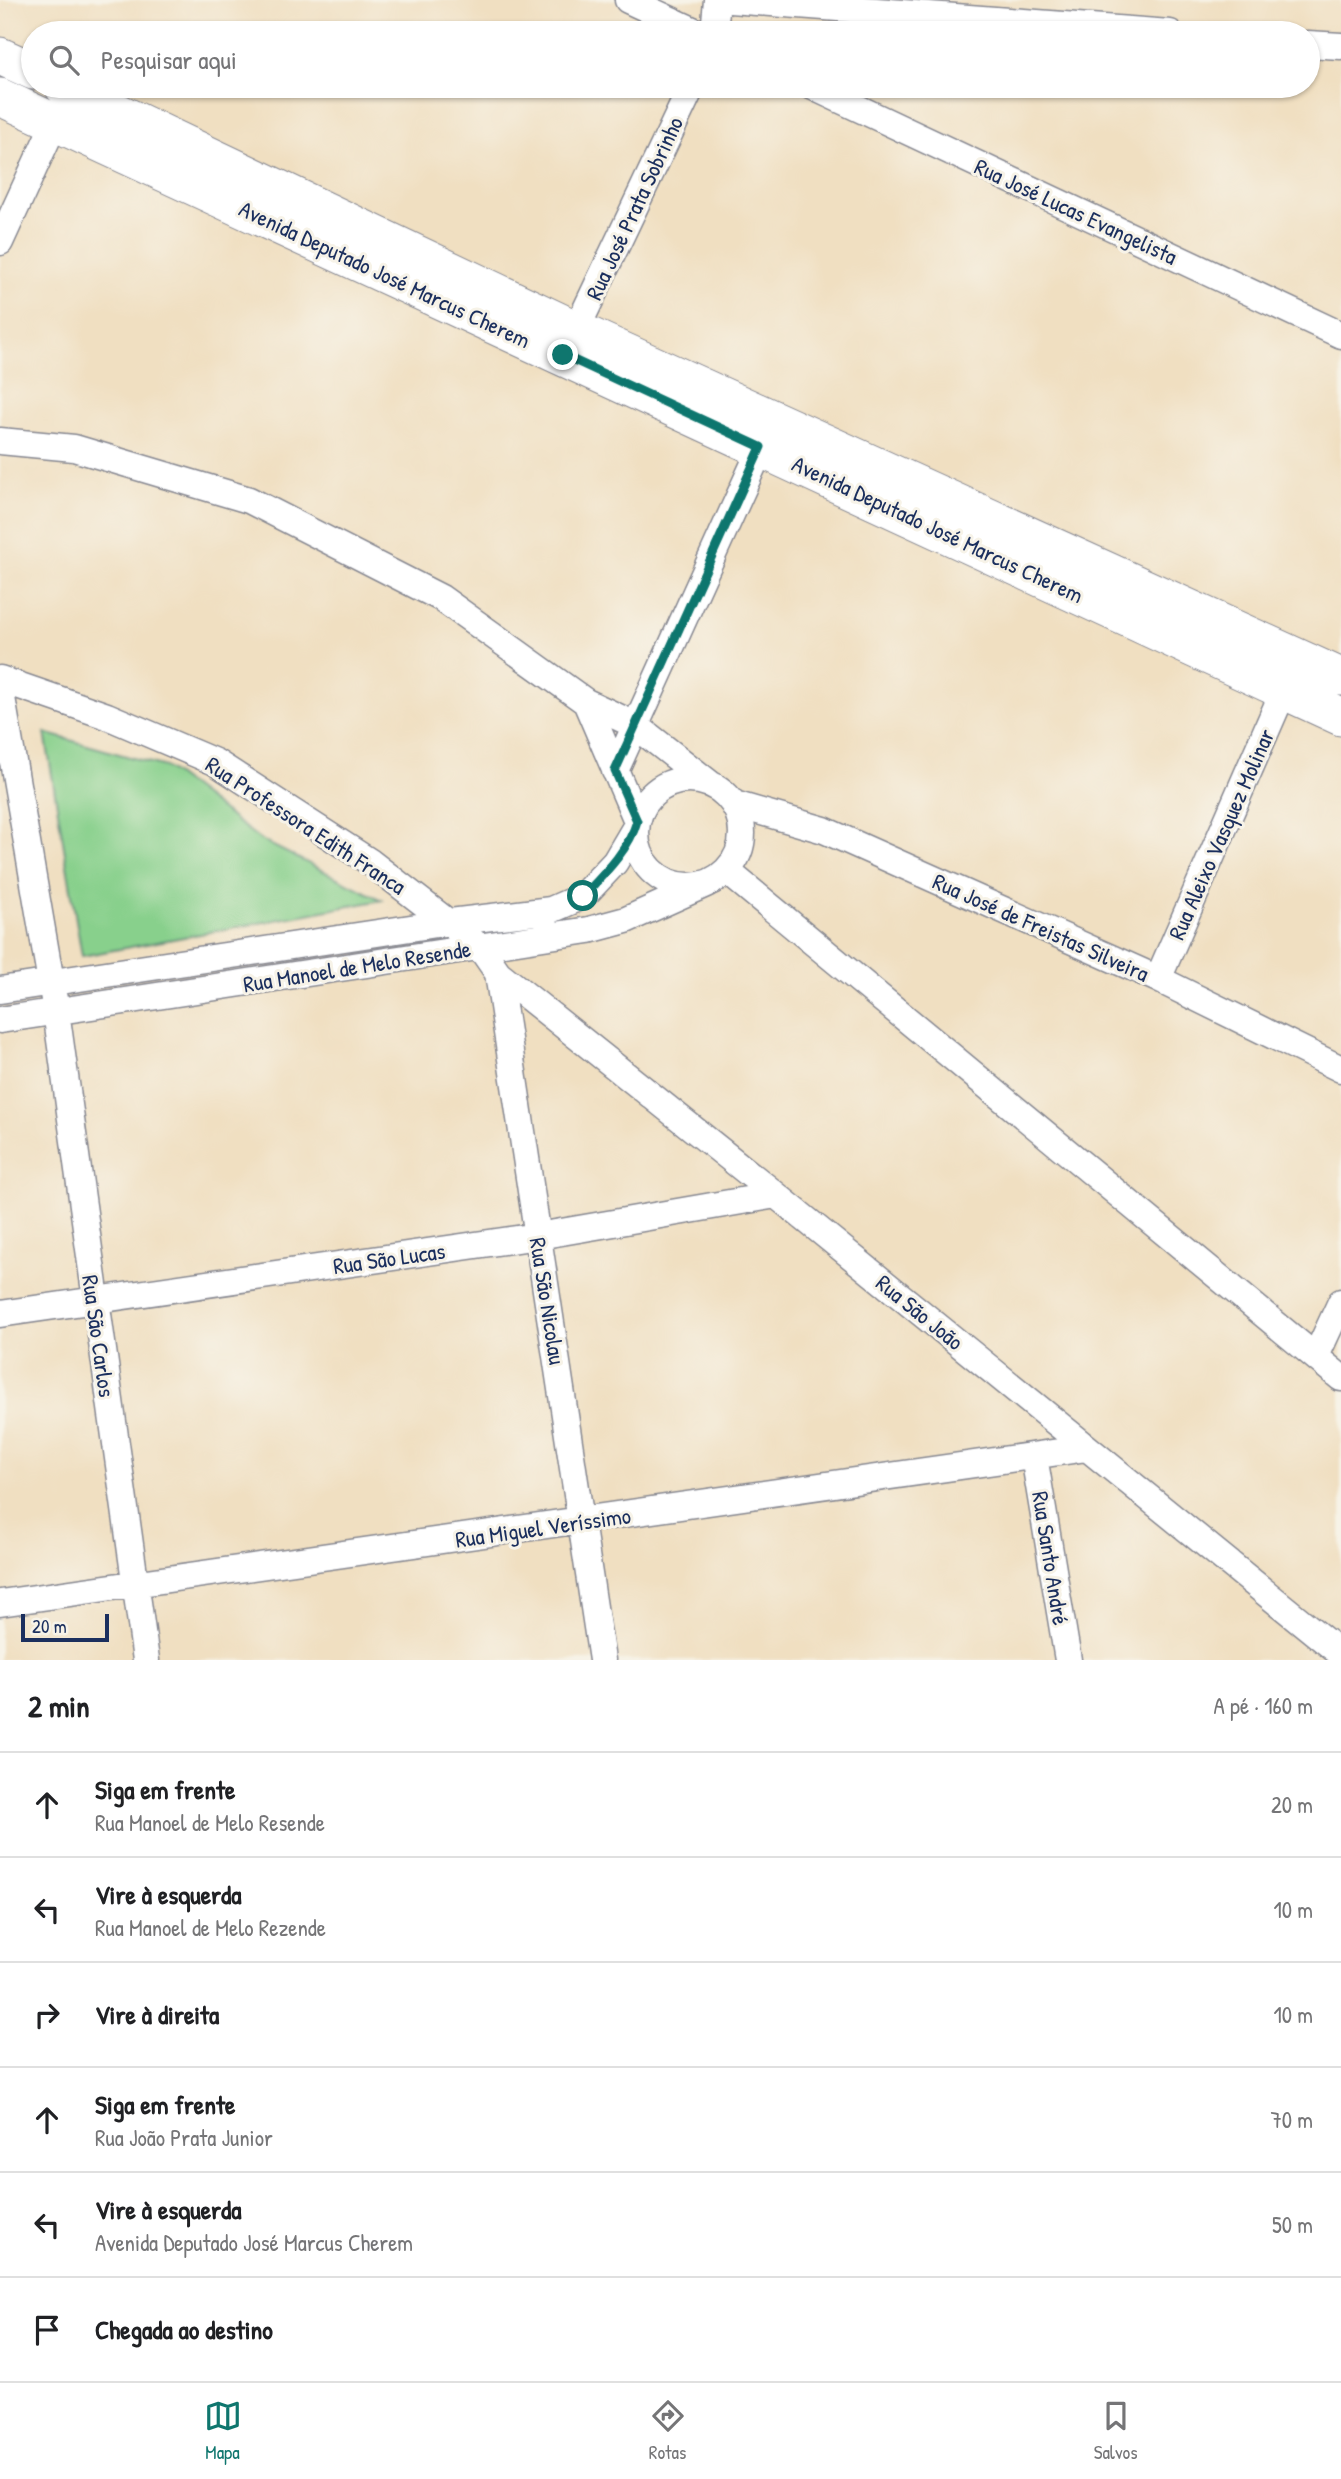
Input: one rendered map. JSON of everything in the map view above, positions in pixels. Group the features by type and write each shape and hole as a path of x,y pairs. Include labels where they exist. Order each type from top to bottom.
{"main road":[{"path":"0,56 21,66"},
{"name":"Avenida Deputado José Marcus Cherem","path":"0,97 570,343 768,434 1341,677"},
{"name":"Avenida Deputado José Marcus Cherem","path":"87,98 570,343"},
{"name":"Avenida Deputado José Marcus Cherem","path":"768,434 1341,717"}],"street":[{"path":"628,0 673,21"},
{"path":"715,21 717,0"},
{"path":"730,0 1010,21"},
{"path":"1320,45 1341,46"},
{"name":"Rua José Prata Sobrinho","path":"570,343 686,98"},
{"name":"Rua José Lucas Evangelista","path":"837,98 1341,335"},
{"path":"0,242 55,122"},
{"path":"615,771 768,434"},
{"path":"0,441 74,447 249,499 442,598 586,702 635,725 723,792 734,804 741,818 743,833 741,847 716,877 679,885 664,880 651,870 642,858 636,824 586,702"},
{"name":"Rua Professora Edith Franca","path":"0,679 107,716 215,762 370,862 480,947"},
{"path":"0,686 50,982"},
{"name":"Rua Aleixo Vasquez Molinar","path":"1158,979 1284,690"},
{"path":"636,824 648,798 661,787 692,779 709,783"},
{"name":"Rua José de Freistas Silveira","path":"734,804 824,830 1158,979 1341,1069"},
{"name":"Rua Manoel de Melo Resende","path":"0,992 50,982 551,909 583,896 615,862 636,824"},
{"path":"716,877 1341,1378"},
{"name":"Rua Manoel de Melo Resende","path":"9,1018 589,930 626,920 716,877"},
{"name":"Rua São Nicolau","path":"480,947 498,973 603,1660"},
{"name":"Rua São João","path":"498,973 1341,1654"},
{"name":"Rua São Carlos","path":"50,982 146,1660"},
{"path":"0,992 9,1018"},
{"name":"Rua São Lucas","path":"0,1314 538,1236 776,1195"},
{"path":"1316,1356 1341,1302"},
{"name":"Rua Miguel Veríssimo","path":"0,1603 1087,1448"},
{"name":"Rua Santo André","path":"1034,1457 1068,1660"}],"green space":[{"path":"45,733 165,767 261,840 382,900 82,956"}],"route":[{"path":"563,355 761,447 615,771 637,821 635,828 615,862 583,896"}]}
